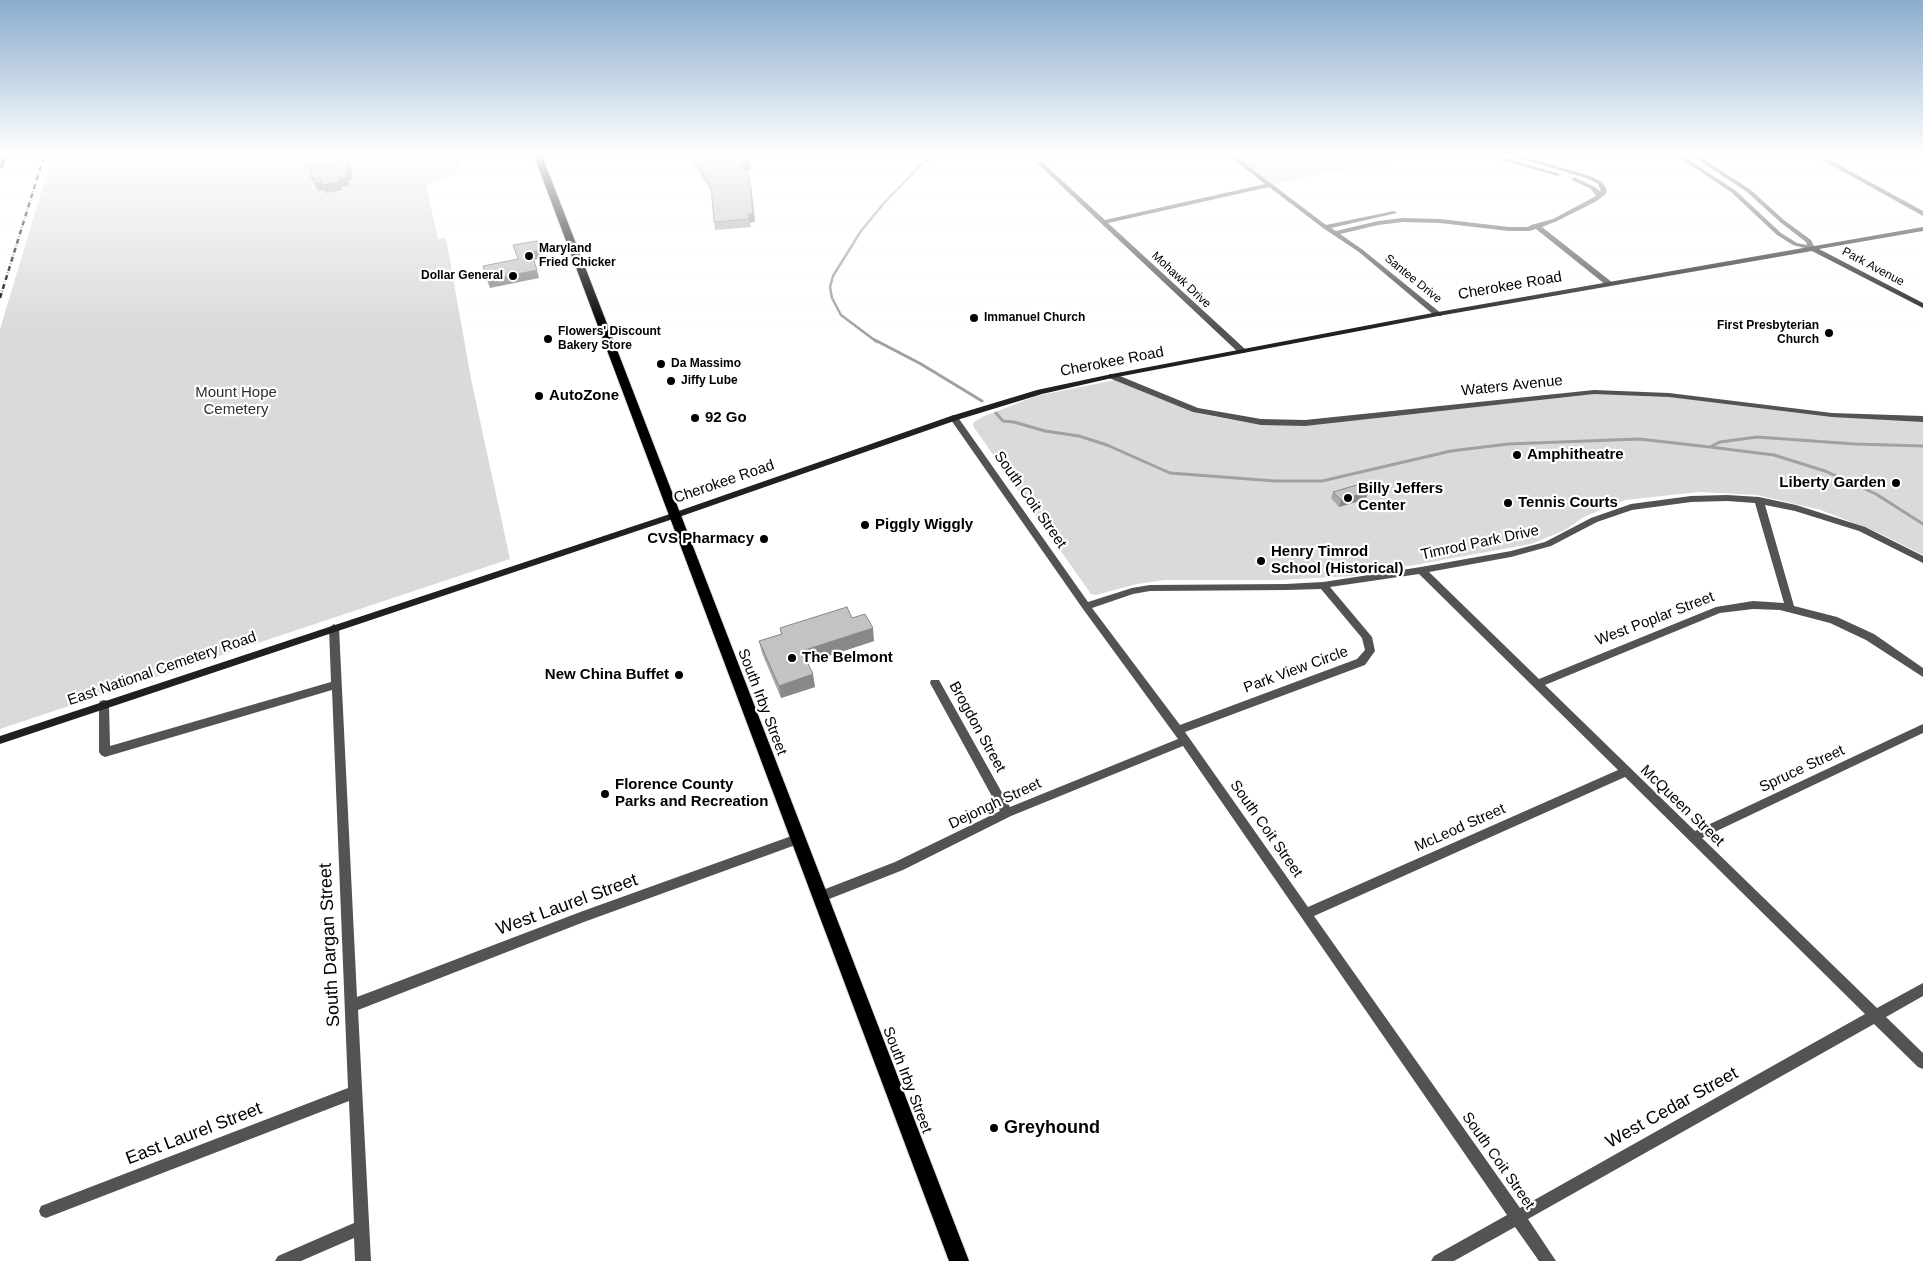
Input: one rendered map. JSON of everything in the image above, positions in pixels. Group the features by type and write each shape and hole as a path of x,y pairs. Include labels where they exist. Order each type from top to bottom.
{"main road":[{"name":"South Irby Street","path":"560,212 959,1261"}],"street":[{"name":"Mohawk Drive","path":"1092,212 1242,352"},
{"path":"1103,222 1149,212"},
{"name":"Santee Drive","path":"1306,212 1361,251 1438,314"},
{"path":"1336,233 1378,223 1403,220 1440,221 1509,229 1529,229 1538,227 1572,212"},
{"name":"Park Avenue","path":"1756,212 1779,234 1795,244 1812,248 1923,306"},
{"name":"Park Avenue","path":"1772,212 1809,241 1812,248"},
{"path":"1325,226 1378,216 1412,213 1538,227 1610,284"},
{"name":"Cherokee Road","path":"334,628 676,514 954,418 1032,394 1112,376 1438,314 1923,229"},
{"name":"Waters Avenue","path":"1112,376 1196,410 1261,422 1305,423 1578,392 1669,395 1832,415 1923,418"},
{"name":"South Coit Street","path":"954,418 1086,606 1178,730 1307,913 1548,1261"},
{"name":"Timrod Park Drive","path":"1086,606 1125,593 1150,588 1323,585 1421,570 1511,554 1542,546 1568,535 1594,520 1631,507 1691,499 1727,498 1759,500 1805,510 1872,533 1923,560"},
{"path":"1759,500 1790,608"},
{"name":"McQueen Street","path":"1421,570 1923,1062"},
{"name":"Park View Circle","path":"1178,730 1354,665 1364,658 1370,651 1367,637 1323,585"},
{"name":"West Poplar Street","path":"1536,684 1719,610 1739,605 1790,608 1826,618 1855,629 1879,642 1923,673"},
{"name":"South Dargan Street","path":"334,628 363,1261"},
{"name":"East National Cemetery Road","path":"0,740 334,628"},
{"name":"Brogdon Street","path":"935,683 1008,812"},
{"path":"104,704 105,752 336,685"},
{"name":"Spruce Street","path":"1693,837 1923,728"},
{"name":"Dejongh Street","path":"819,897 899,866 1008,812 1185,740"},
{"name":"McLeod Street","path":"1307,913 1626,772"},
{"name":"West Laurel Street","path":"351,1006 583,917 797,839"},
{"name":"West Cedar Street","path":"1439,1261 1923,989"},
{"name":"East Laurel Street","path":"46,1211 355,1092"},
{"path":"283,1261 361,1228"}],"green space":[{"name":"Mount Hope Cemetery","path":"35,212 432,212 438,239 446,238 471,379 510,559 0,729 0,329"},
{"path":"1115,380 1201,414 1250,423 1284,425 1567,395 1609,393 1666,396 1826,416 1923,419 1923,555 1879,533 1821,510 1757,495 1699,492 1625,500 1584,517 1565,530 1531,544 1353,576 1278,580 1165,580 1137,584 1096,595 1091,594 973,426 974,422 982,417 1036,396"}],"building":[{"path":"713,212 753,212 748,214 749,219 714,222"},
{"path":"537,241 540,250 531,252 537,270 487,280 483,266 518,259 513,245"},
{"path":"1360,484 1368,492 1341,500 1333,492"},
{"name":"The Belmont","path":"847,607 852,618 865,614 873,628 802,651 813,674 779,686 759,641 782,634 780,628"}],"waterway":[{"path":"877,212 861,231 833,276 830,287 832,298 841,315 877,342"},
{"path":"875,340 921,364 982,401"},
{"path":"996,413 1003,421 1014,422 1045,431 1079,436 1107,445 1170,473 1275,481 1322,481 1451,451 1508,444 1639,439 1710,447"},
{"path":"1710,447 1720,442 1757,437 1855,444 1923,446"},
{"path":"1710,447 1774,455 1825,471 1876,494 1923,524"}],"railway":[{"path":"0,298 27,212"}],"place":[{"name":"Maryland Fried Chicker","path":"529,256"},
{"name":"Dollar General","path":"513,276"},
{"name":"Immanuel Church","path":"974,318"},
{"name":"First Presbyterian Church","path":"1829,333"},
{"name":"Flowers' Discount Bakery Store","path":"548,339"},
{"name":"Da Massimo","path":"661,364"},
{"name":"Jiffy Lube","path":"671,381"},
{"name":"AutoZone","path":"539,396"},
{"name":"92 Go","path":"695,418"},
{"name":"Amphitheatre","path":"1517,455"},
{"name":"Liberty Garden","path":"1896,483"},
{"name":"Billy Jeffers Center","path":"1348,498"},
{"name":"Tennis Courts","path":"1508,503"},
{"name":"Piggly Wiggly","path":"865,525"},
{"name":"CVS Pharmacy","path":"764,539"},
{"name":"Henry Timrod School (Historical)","path":"1261,561"},
{"name":"The Belmont","path":"792,658"},
{"name":"New China Buffet","path":"679,675"},
{"name":"Florence County Parks and Recreation","path":"605,794"},
{"name":"Greyhound","path":"994,1128"}]}
